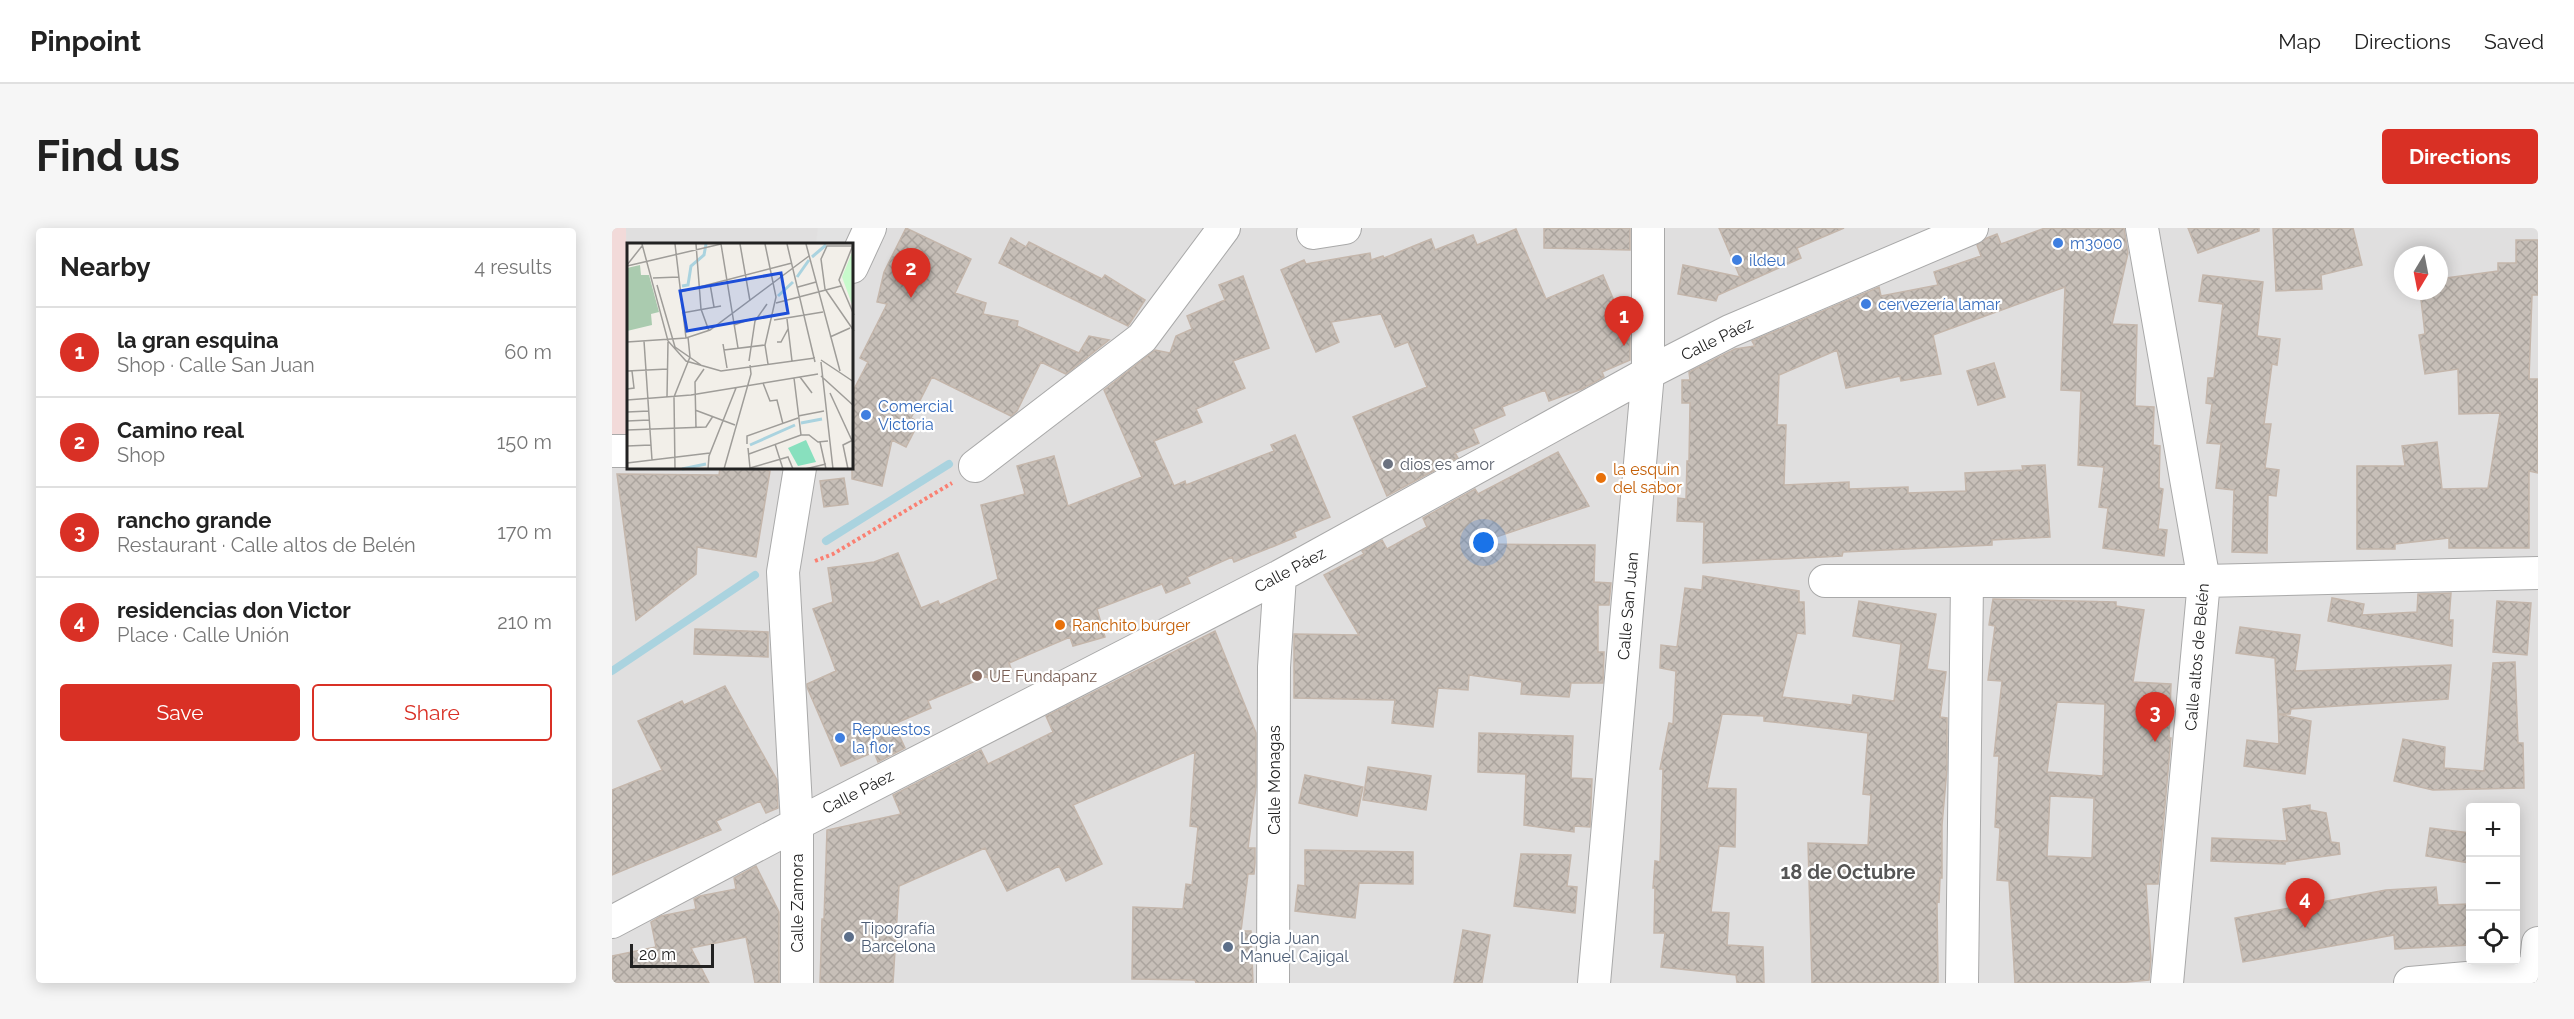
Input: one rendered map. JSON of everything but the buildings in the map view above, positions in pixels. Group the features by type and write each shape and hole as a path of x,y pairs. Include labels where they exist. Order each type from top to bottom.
{"street":[{"path":"854,263 870,228"},
{"path":"975,466 1142,338 1224,228"},
{"path":"1313,233 1345,228"},
{"name":"Calle San Juan","path":"1594,983 1648,373 1648,228"},
{"name":"Calle Páez","path":"612,922 797,824 1280,576 1648,373 1730,331 1972,228"},
{"name":"Calle altos de Belén","path":"2142,228 2204,581 2167,983"},
{"name":"Calle Zamora","path":"797,983 797,824 783,572 800,470"},
{"path":"1825,581 2204,581 2538,573"},
{"name":"Calle Monagas","path":"1273,983 1274,666 1280,576"},
{"path":"1962,983 1966,582"},
{"path":"2410,983 2536,966"}],"path":[{"path":"783,572 833,554 943,489 975,466"}],"shaded area":[{"path":"612,228 2538,228 2538,983 612,983"},
{"path":"612,228 626,228 627,440 612,441"},
{"path":"818,228 852,228 846,243 816,243"}],"waterway":[{"path":"826,541 949,464"},
{"path":"612,671 755,575"}],"place":[{"name":"m3000","path":"2058,243"},
{"name":"ildeu","path":"1737,260"},
{"name":"Camino real","path":"911,298"},
{"name":"cervezería lamar","path":"1866,304"},
{"name":"la gran esquina","path":"1624,346"},
{"name":"Comercial Victoria","path":"866,415"},
{"name":"dios es amor","path":"1388,464"},
{"name":"la esquin del sabor","path":"1601,478"},
{"name":"Ranchito burger","path":"1060,625"},
{"name":"UE Fundapanz","path":"977,676"},
{"name":"Repuestos la flor","path":"840,738"},
{"name":"rancho grande","path":"2155,742"},
{"name":"residencias don Victor","path":"2305,928"},
{"name":"Tipografía Barcelona","path":"849,937"},
{"name":"Logia Juan Manuel Cajigal","path":"1228,947"}],"district":[{"name":"18 de Octubre","path":"1848,872"}]}
